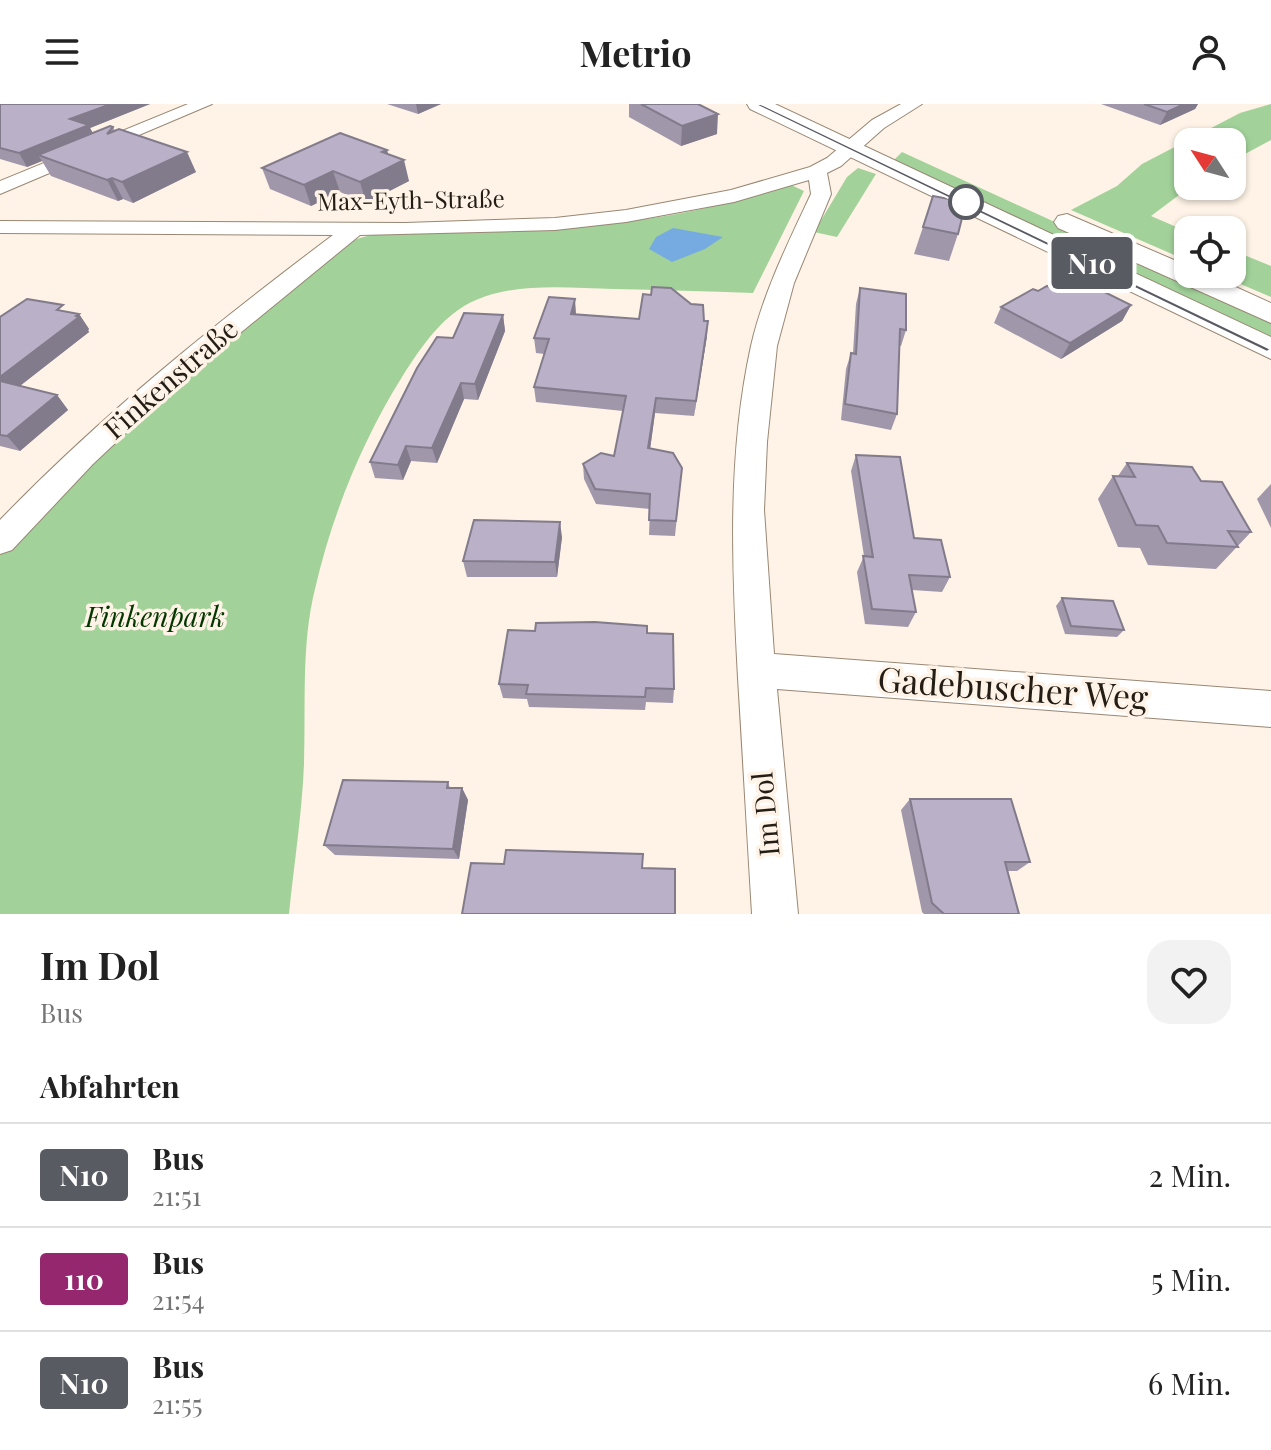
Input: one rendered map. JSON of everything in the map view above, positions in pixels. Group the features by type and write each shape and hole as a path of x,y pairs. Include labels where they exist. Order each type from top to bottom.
{"street":[{"path":"0,188 203,104"},
{"path":"758,104 1271,349"},
{"path":"817,171 834,162 851,147 880,136 913,104"},
{"path":"848,121 880,136"},
{"name":"Max-Eyth-Straße","path":"0,227 476,228 626,216 734,196 817,171"},
{"name":"Im Dol","path":"775,914 756,670 748,510 758,382 764,346 782,283 821,194 817,171"},
{"path":"1039,209 1271,314"},
{"name":"Finkenstraße","path":"0,541 176,370 353,230"},
{"name":"Gadebuscher Weg","path":"756,670 1271,709"}],"green space":[{"path":"1271,104 1271,140 1246,153 1246,128 1211,128 1240,113"},
{"path":"1174,147 1174,199 1151,216 1174,226 1174,255 1071,210 1117,186 1142,164"},
{"path":"902,152 1174,277 1174,288 1199,288 1271,321 1271,341 892,162"},
{"path":"858,168 876,174 837,237 814,232 847,177"},
{"name":"Finkenpark","path":"789,184 804,191 753,293 562,287 526,288 492,294 453,314 417,354 387,401 361,453 339,506 315,589 306,654 303,783 289,914 0,914 0,554 126,429 215,351 354,240 405,231 477,232 606,224 681,213"},
{"path":"1246,256 1271,266 1271,297 1246,286"}],"water":[{"path":"673,228 723,237 705,249 672,262 649,249 656,237"}],"building":[{"path":"1,104 111,104 70,119 89,125 19,153 0,148"},
{"path":"641,104 698,104 718,114 682,126"},
{"path":"1144,104 1184,104 1167,112"},
{"path":"113,127 107,134 119,129 187,152 122,182 112,178 107,180 38,155"},
{"path":"340,133 387,150 382,152 404,160 360,182 333,171 304,185 262,168"},
{"path":"933,196 966,202 958,234 923,227"},
{"path":"1080,280 1131,305 1070,343 1001,307 1033,289 1038,291 1047,286 1059,292"},
{"path":"652,287 671,288 691,304 703,305 704,321 708,321 696,401 656,398 648,448 673,453 682,468 676,521 649,520 650,494 595,489 583,464 601,453 614,456 626,396 534,387 549,339 534,338 549,297 575,299 571,314 639,319 643,294 651,295"},
{"path":"860,288 906,294 906,330 900,329 897,414 845,404 851,353 856,354"},
{"path":"27,299 63,305 57,310 79,314 76,316 79,317 0,377 0,317"},
{"path":"464,313 503,315 475,384 461,383 432,448 406,446 398,465 370,462 417,368 437,337 453,338"},
{"path":"0,381 57,395 7,436 0,435"},
{"path":"856,455 900,457 914,538 941,540 950,577 909,575 916,612 872,609 863,556 873,557"},
{"path":"1127,463 1192,467 1201,481 1222,482 1251,532 1228,531 1238,547 1167,543 1158,526 1136,525 1113,476 1135,477"},
{"path":"474,520 560,522 555,562 463,561"},
{"path":"1062,598 1113,601 1124,630 1071,626"},
{"path":"595,622 647,626 647,633 673,634 674,689 646,688 645,697 526,694 528,685 499,684 508,630 535,631 536,623"},
{"path":"343,780 448,782 447,788 462,788 453,849 324,845"},
{"path":"910,799 1011,799 1030,862 1005,862 1019,914 944,914 932,903"},
{"path":"506,850 643,854 642,868 675,869 675,914 462,914 471,863 504,864"}],"bus line":[{"name":"N10","path":"758,104 1271,349"}]}
